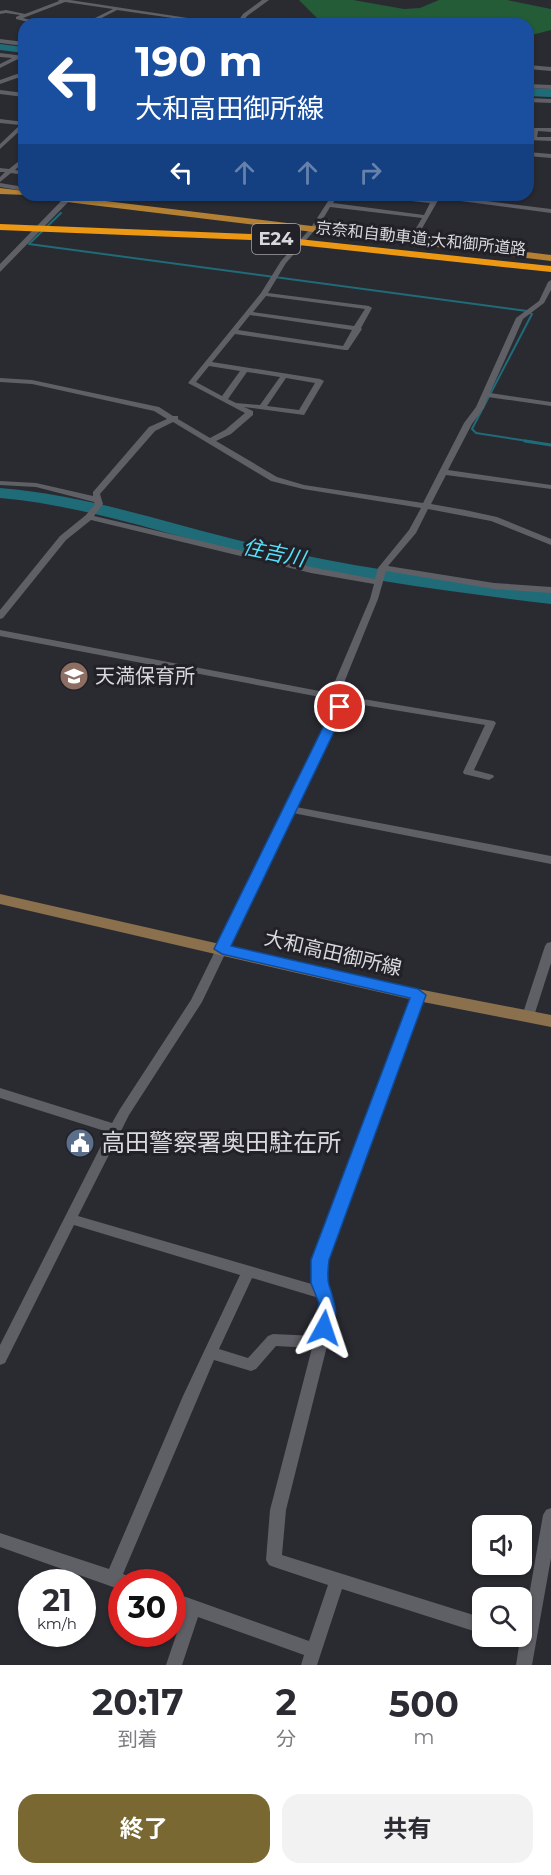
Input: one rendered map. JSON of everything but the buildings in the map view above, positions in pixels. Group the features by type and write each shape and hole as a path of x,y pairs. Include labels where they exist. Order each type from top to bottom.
{"highway":[{"name":"京奈和自動車道;大和御所道路","path":"0,228 107,230 251,237 551,269"}],"main road":[{"path":"0,191 18,190"},
{"path":"102,201 312,230 551,258"},
{"name":"大和高田御所線","path":"0,899 418,995 551,1021"}],"street":[{"path":"243,18 266,0"},
{"path":"18,18 62,1 181,18"},
{"path":"98,18 116,9"},
{"path":"0,13 6,11 25,15"},
{"path":"0,41 18,43"},
{"path":"0,55 18,57"},
{"path":"0,66 18,58"},
{"path":"534,68 551,69"},
{"path":"0,82 18,76"},
{"path":"534,86 551,87"},
{"path":"0,92 18,94"},
{"path":"0,100 10,93"},
{"path":"534,100 551,101"},
{"path":"0,121 18,123"},
{"path":"0,147 18,128"},
{"path":"534,133 536,129 551,130"},
{"path":"534,138 551,139"},
{"path":"534,155 551,156"},
{"path":"0,180 18,164"},
{"path":"0,170 18,172"},
{"path":"0,185 18,189"},
{"path":"0,269 61,201"},
{"path":"210,441 228,432 250,413 192,383 264,294 273,276 312,230 332,201"},
{"path":"319,220 417,232 434,202 425,201"},
{"path":"471,201 551,211"},
{"path":"330,205 426,217"},
{"path":"0,1359 116,1129 189,1015 340,707 337,698 374,599 382,568 413,531 446,472 468,423 490,396 520,318 542,302 551,282"},
{"path":"234,332 345,348 369,308 264,294"},
{"path":"249,313 358,329"},
{"path":"208,364 320,381 301,413 226,401"},
{"path":"226,401 245,370"},
{"path":"262,407 284,376"},
{"path":"0,380 32,382 156,409 284,482 303,487 427,505 494,519 551,542"},
{"path":"490,396 551,404"},
{"path":"0,616 63,538 89,517 99,504 96,494 152,429 175,418"},
{"path":"446,472 551,487"},
{"path":"0,483 36,485 98,500"},
{"path":"89,517 310,570 378,582"},
{"path":"382,568 494,586 551,590"},
{"path":"0,633 337,698 490,723 468,772 489,777"},
{"path":"290,809 551,860"},
{"path":"528,1016 551,946"},
{"path":"418,995 324,1247 318,1272 325,1294 327,1314 278,1510 274,1560 472,1622"},
{"path":"0,1093 116,1129"},
{"path":"70,1219 325,1294"},
{"path":"123,1569 210,1353 248,1272"},
{"path":"210,1353 251,1365 273,1340 321,1342"},
{"path":"532,1596 551,1515"},
{"path":"0,1540 108,1578"},
{"path":"186,1604 312,1658 338,1579"},
{"path":"174,1665 195,1607"},
{"path":"523,1647 524,1665"}],"green space":[{"path":"299,0 353,0 404,9 420,8 439,0 507,0 551,9 551,30 534,34 534,18 317,18"}],"waterway":[{"path":"0,47 18,49"},
{"path":"534,92 551,93"},
{"path":"61,213 29,244 527,311 532,314 472,429 476,433 534,442"},
{"path":"525,441 551,445"},
{"name":"住吉川","path":"0,493 33,496 98,508 258,551 330,566 441,584 551,598"}],"place":[{"name":"天満保育所","path":"74,676"},
{"name":"高田警察署奥田駐在所","path":"80,1143"}],"route":[{"path":"324,1328 328,1303 320,1283 318,1272 320,1260 418,995 222,949 340,707"}]}
